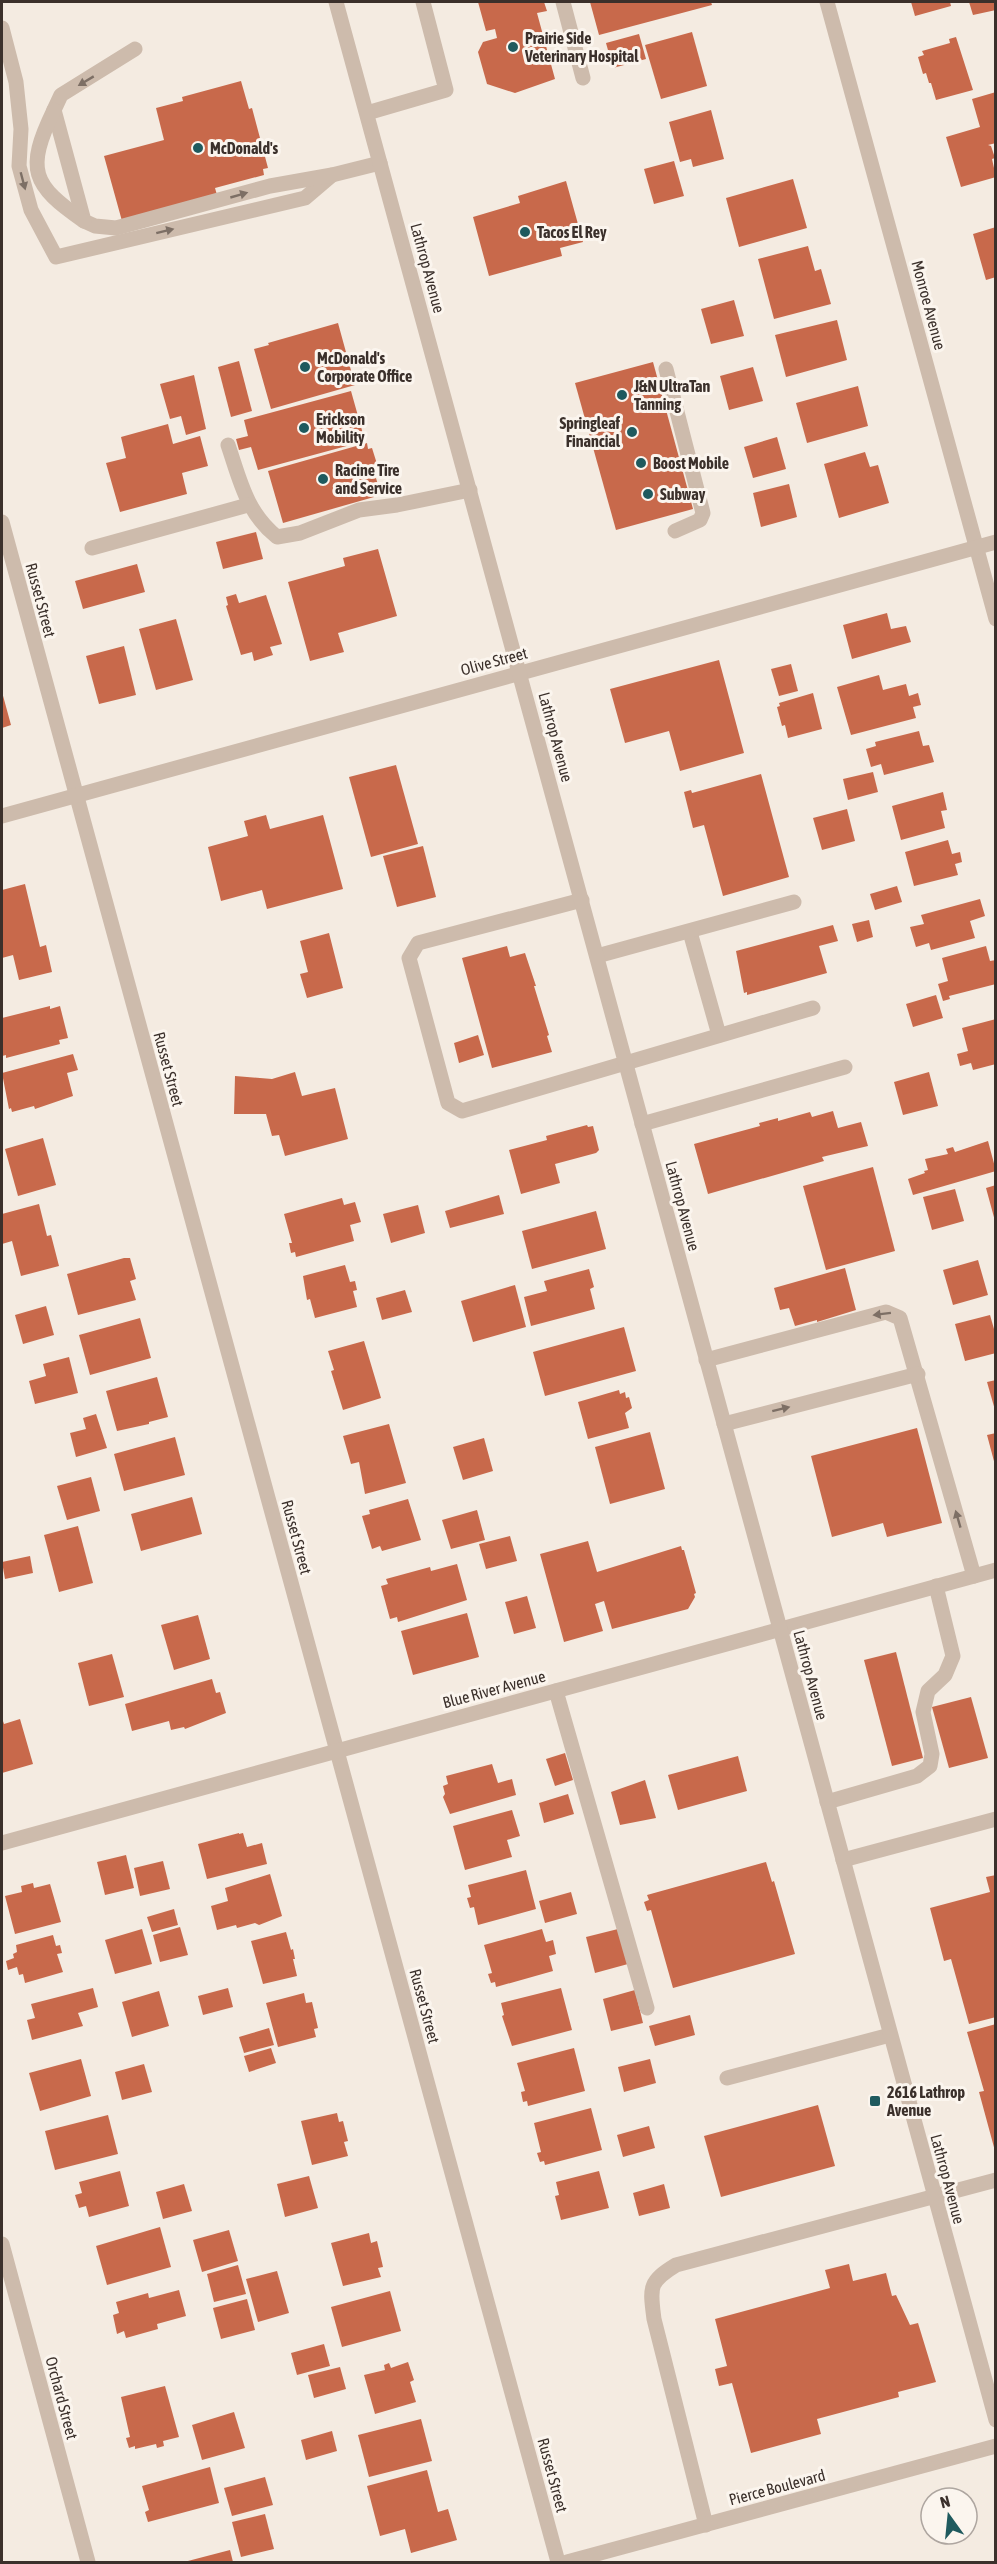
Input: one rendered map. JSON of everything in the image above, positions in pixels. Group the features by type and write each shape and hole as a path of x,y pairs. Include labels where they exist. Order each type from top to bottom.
{"street":[{"name":"Lathrop Avenue","path":"336,2 996,2420"},
{"path":"367,113 447,90 423,2"},
{"path":"563,2 583,78"},
{"name":"Monroe Avenue","path":"827,2 996,619"},
{"path":"2,28 16,82 21,129 19,166 31,210 56,257 305,198 332,175"},
{"path":"135,49 62,95 41,136 38,179 48,193 94,226 116,228 270,186 332,175 380,163"},
{"path":"54,110 84,221"},
{"path":"21,129 38,160"},
{"path":"666,369 703,513 700,520 675,531"},
{"path":"228,445 248,505 266,528 277,537 300,533 359,510 397,505 470,490"},
{"path":"92,548 248,505"},
{"name":"Russet Street","path":"2,522 558,2562"},
{"name":"Olive Street","path":"2,816 996,542"},
{"path":"582,900 418,943 409,958 448,1103 462,1111 813,1008"},
{"path":"597,956 794,902"},
{"path":"690,932 719,1035"},
{"path":"642,1124 845,1067"},
{"path":"706,1360 886,1312 903,1321 974,1576"},
{"path":"724,1424 918,1374"},
{"name":"Blue River Avenue","path":"2,1843 996,1570"},
{"path":"827,1802 917,1776 930,1766 932,1754 923,1712 928,1691 945,1675 953,1656 936,1586"},
{"path":"556,1691 647,2008"},
{"path":"843,1860 996,1819"},
{"path":"727,2078 890,2035"},
{"path":"706,2525 654,2319 651,2293 658,2276 676,2265 996,2180"},
{"name":"Orchard Street","path":"2,2244 88,2562"},
{"name":"Pierce Boulevard","path":"567,2562 996,2446"}],"building":[{"name":"Prairie Side Veterinary Hospital","path":"478,2 544,2 547,11 537,13 555,79 515,93 487,84 478,52 483,42 497,38 495,29 486,31"},
{"path":"590,2 711,2 712,5 599,35"},
{"path":"911,2 950,2 951,6 915,16"},
{"path":"969,2 996,2 996,10 973,15"},
{"path":"692,32 707,86 661,99 645,45"},
{"path":"639,34 646,59 613,68 606,43"},
{"path":"956,37 973,90 936,100 926,73 923,74 918,57 924,55 922,51 950,43 949,39"},
{"name":"McDonald's","path":"241,81 249,109 252,108 268,168 263,169 264,175 215,188 217,195 122,221 104,156 164,140 156,108 183,101 182,97"},
{"path":"996,92 996,143 988,145 991,146 995,158 992,159 996,177 961,187 946,137 980,127 972,99"},
{"path":"711,110 724,159 693,167 691,159 680,162 669,122"},
{"path":"674,161 684,196 654,204 644,169"},
{"path":"793,179 807,228 739,247 726,198"},
{"path":"566,181 583,242 560,248 562,256 489,276 473,217 520,203 518,196"},
{"path":"996,227 996,277 986,280 973,234"},
{"path":"808,246 815,271 821,269 831,304 774,319 758,259"},
{"path":"734,300 744,336 711,344 701,309"},
{"path":"837,320 847,360 786,377 775,335"},
{"name":"McDonald's Corporate Office","path":"338,323 355,385 271,409 254,349"},
{"path":"239,361 252,411 231,417 218,367"},
{"path":"653,362 693,509 616,530 575,383"},
{"path":"753,367 763,401 729,410 720,376"},
{"path":"194,375 206,429 186,435 181,416 170,419 160,384"},
{"path":"858,386 868,426 807,443 796,403"},
{"name":"Erickson Mobility","path":"351,391 365,441 258,470 251,447 239,450 236,439 248,436 244,420"},
{"path":"168,424 173,444 200,436 208,466 182,473 187,494 120,512 106,463 126,458 121,437"},
{"path":"777,437 786,469 753,478 744,447"},
{"name":"Racine Tire and Service","path":"367,443 368,449 372,448 377,464 372,465 379,488 383,490 381,495 283,523 268,471"},
{"path":"865,452 870,467 878,465 889,503 839,518 824,464"},
{"path":"789,484 797,517 761,527 753,493"},
{"path":"256,532 263,559 223,569 216,542"},
{"path":"378,549 397,616 338,633 344,652 310,661 288,582 345,566 343,558"},
{"path":"137,564 145,592 83,609 75,581"},
{"path":"236,594 239,603 266,595 282,644 270,647 273,655 254,661 252,652 241,655 226,606 228,605 226,597"},
{"path":"887,613 891,629 906,626 911,642 852,659 843,625"},
{"path":"176,619 193,680 156,690 139,629"},
{"path":"124,646 136,695 99,704 86,656"},
{"path":"719,660 744,753 680,771 669,731 625,743 610,689"},
{"path":"791,664 798,691 779,696 771,669"},
{"path":"879,675 883,690 906,684 909,696 918,693 921,705 913,707 916,718 851,735 837,687"},
{"path":"2,692 11,725 2,728"},
{"path":"813,693 822,729 788,738 777,707 780,706 779,703"},
{"path":"919,731 923,746 929,745 934,762 884,775 881,764 871,767 866,749 876,746 875,742"},
{"path":"396,765 418,844 371,857 349,777"},
{"path":"873,772 878,792 848,800 843,779"},
{"path":"761,774 789,877 723,896 704,825 693,828 684,792 691,790 692,793"},
{"path":"943,792 947,810 941,811 945,828 901,840 892,806"},
{"path":"847,809 855,841 822,850 813,818"},
{"path":"266,815 270,829 323,815 343,889 267,909 262,890 221,901 208,847 248,836 244,821"},
{"path":"948,840 952,854 960,852 962,862 955,864 958,875 914,886 905,852"},
{"path":"423,846 436,897 397,907 383,856"},
{"path":"25,884 40,947 46,945 52,972 19,980 13,955 2,958 2,890"},
{"path":"897,886 902,902 875,910 870,894"},
{"path":"980,899 985,916 970,921 975,938 931,950 929,943 916,947 910,927 924,924 921,915"},
{"path":"869,920 873,937 857,942 852,924"},
{"path":"833,925 838,941 819,946 827,973 747,995 747,992 744,993 736,951"},
{"path":"329,933 343,988 307,998 300,974 308,972 300,941"},
{"path":"507,946 510,957 525,953 536,986 534,986 552,1052 492,1068 462,958"},
{"path":"986,946 990,961 996,960 996,984 949,996 950,999 943,1001 938,984 948,981 942,958"},
{"path":"936,995 943,1018 913,1027 906,1004"},
{"path":"50,1006 50,1009 60,1006 68,1038 59,1040 60,1044 6,1058 6,1055 2,1056 2,1018"},
{"path":"996,1019 996,1064 973,1070 971,1063 960,1066 957,1054 968,1051 962,1028"},
{"path":"478,1035 484,1055 459,1063 454,1043"},
{"path":"73,1054 78,1070 67,1073 73,1096 35,1109 34,1106 12,1112 11,1108 9,1109 2,1073"},
{"path":"295,1072 302,1096 335,1088 348,1139 285,1156 279,1135 272,1136 266,1114 234,1114 235,1076 272,1079"},
{"path":"929,1072 938,1106 903,1115 894,1082"},
{"path":"833,1111 838,1128 861,1122 868,1146 822,1157 824,1161 708,1194 694,1144 760,1126 759,1123 778,1118 778,1121 810,1112 812,1117"},
{"path":"587,1125 588,1127 593,1126 599,1150 596,1153 555,1164 560,1183 521,1194 509,1150 547,1140 546,1136"},
{"path":"43,1138 56,1185 18,1196 5,1149"},
{"path":"988,1141 996,1171 913,1195 908,1179 928,1170 925,1159 948,1154 946,1149 953,1147 955,1152"},
{"path":"873,1167 895,1251 826,1270 803,1186"},
{"path":"996,1185 996,1220 995,1221 986,1188"},
{"path":"955,1189 964,1221 932,1230 923,1197"},
{"path":"499,1195 504,1214 450,1228 445,1211"},
{"path":"342,1198 344,1205 355,1202 361,1222 350,1225 354,1241 296,1257 295,1252 291,1253 289,1243 292,1243 284,1214"},
{"path":"39,1204 47,1236 51,1235 59,1266 21,1276 12,1241 2,1244 2,1214"},
{"path":"418,1205 425,1233 391,1243 383,1214"},
{"path":"596,1211 606,1249 532,1269 522,1231"},
{"path":"130,1258 136,1279 130,1281 136,1300 78,1315 67,1274"},
{"path":"978,1260 988,1295 953,1305 943,1270"},
{"path":"345,1265 350,1282 355,1281 357,1290 353,1291 357,1307 315,1318 310,1299 307,1300 303,1276"},
{"path":"845,1268 856,1310 795,1326 789,1308 780,1310 774,1288"},
{"path":"589,1269 594,1287 590,1289 595,1309 531,1326 524,1297 547,1291 544,1281"},
{"path":"515,1285 526,1327 473,1342 461,1301"},
{"path":"405,1290 412,1312 382,1320 376,1298"},
{"path":"46,1306 54,1335 23,1344 15,1315"},
{"path":"990,1315 996,1336 996,1353 965,1361 955,1324"},
{"path":"140,1318 151,1358 90,1375 79,1335"},
{"path":"624,1327 636,1371 545,1396 533,1352"},
{"path":"364,1341 381,1398 343,1410 331,1371 334,1370 328,1351"},
{"path":"69,1357 78,1393 35,1404 29,1381 46,1376 43,1364"},
{"path":"157,1377 168,1417 117,1431 106,1391"},
{"path":"996,1380 996,1410 995,1410 987,1382"},
{"path":"619,1390 620,1394 625,1392 626,1398 629,1397 632,1408 625,1413 629,1428 588,1439 578,1402"},
{"path":"96,1414 107,1448 76,1457 70,1433 86,1429 83,1418"},
{"path":"389,1424 406,1483 365,1494 359,1462 351,1464 343,1436"},
{"path":"917,1428 942,1523 887,1537 883,1523 832,1537 811,1456"},
{"path":"650,1432 665,1489 610,1504 595,1447"},
{"path":"996,1433 996,1465 995,1465 987,1435"},
{"path":"175,1437 185,1475 124,1491 114,1454"},
{"path":"484,1438 493,1471 463,1480 453,1447"},
{"path":"91,1477 100,1511 67,1520 57,1486"},
{"path":"192,1497 202,1534 141,1551 131,1514"},
{"path":"408,1499 421,1540 382,1551 380,1546 372,1549 362,1516 370,1514 369,1510"},
{"path":"477,1510 485,1540 451,1549 442,1520"},
{"path":"78,1526 93,1583 59,1592 44,1535"},
{"path":"510,1536 517,1561 486,1569 479,1544"},
{"path":"588,1541 597,1572 681,1546 696,1593 688,1609 612,1629 604,1601 595,1604 603,1631 564,1642 540,1554"},
{"path":"30,1556 33,1573 5,1579 2,1562"},
{"path":"457,1564 467,1600 398,1622 397,1617 390,1619 381,1586 388,1584 386,1579 430,1567 431,1571"},
{"path":"527,1596 536,1628 514,1634 505,1602"},
{"path":"467,1613 479,1657 413,1675 401,1631"},
{"path":"198,1615 210,1659 174,1670 161,1625"},
{"path":"896,1652 923,1758 892,1766 864,1660"},
{"path":"112,1654 124,1697 89,1706 78,1663"},
{"path":"212,1679 216,1693 220,1692 226,1713 185,1729 184,1727 171,1730 169,1721 132,1731 125,1704"},
{"path":"971,1697 988,1758 949,1768 932,1707"},
{"path":"2,1718 4,1724 20,1719 33,1764 2,1773"},
{"path":"565,1753 573,1780 555,1786 546,1759"},
{"path":"738,1756 747,1791 678,1810 668,1775"},
{"path":"492,1764 498,1783 512,1779 516,1795 450,1814 443,1797 445,1794 443,1786 448,1784 446,1776"},
{"path":"645,1780 656,1818 620,1825 611,1792"},
{"path":"568,1794 574,1814 544,1823 539,1803"},
{"path":"512,1810 520,1836 507,1840 512,1857 465,1870 453,1826"},
{"path":"243,1833 247,1847 262,1843 267,1864 207,1879 198,1844"},
{"path":"126,1855 134,1888 105,1895 97,1862"},
{"path":"163,1861 170,1889 140,1896 134,1868"},
{"path":"766,1862 772,1882 774,1881 795,1954 673,1988 651,1910 647,1911 644,1902 649,1900 647,1895"},
{"path":"526,1870 536,1909 478,1925 474,1907 470,1908 467,1898 471,1897 468,1885"},
{"path":"270,1874 282,1916 259,1925 255,1923 237,1928 236,1925 217,1930 211,1906 228,1901 225,1888"},
{"path":"996,1875 996,2017 969,2024 951,1959 944,1961 930,1908 990,1892 986,1877"},
{"path":"33,1883 34,1888 50,1884 61,1922 15,1934 5,1896 22,1892 21,1886"},
{"path":"571,1892 577,1914 545,1923 539,1901"},
{"path":"174,1909 178,1925 152,1932 147,1917"},
{"path":"180,1927 188,1955 160,1962 153,1935"},
{"path":"142,1929 152,1964 115,1974 105,1940"},
{"path":"542,1929 546,1942 553,1940 556,1954 549,1956 553,1971 496,1987 495,1982 491,1983 488,1974 492,1973 484,1945"},
{"path":"618,1929 628,1964 595,1973 586,1937"},
{"path":"286,1932 291,1950 293,1949 297,1976 263,1984 251,1941"},
{"path":"53,1935 56,1946 60,1945 62,1953 57,1954 63,1972 25,1983 23,1974 19,1975 17,1967 8,1970 6,1961 14,1958 13,1954 17,1952 16,1945"},
{"path":"93,1988 98,2007 78,2013 83,2026 32,2040 27,2020 35,2018 31,2004"},
{"path":"228,1988 233,2007 203,2015 198,1996"},
{"path":"561,1988 572,2030 512,2046 502,2016 504,2015 501,2003"},
{"path":"635,1990 643,2023 611,2031 603,1999"},
{"path":"159,1991 169,2026 132,2037 122,2002"},
{"path":"304,1993 306,2003 312,2002 318,2028 314,2029 316,2037 278,2047 266,2003"},
{"path":"690,2015 695,2035 655,2046 649,2026"},
{"path":"996,2024 995,2151 979,2092 984,2091 967,2032"},
{"path":"269,2028 274,2045 244,2053 239,2037"},
{"path":"271,2048 276,2063 249,2072 244,2056"},
{"path":"574,2048 585,2091 528,2106 527,2101 523,2102 521,2092 525,2091 517,2063"},
{"path":"81,2059 91,2096 40,2111 29,2073"},
{"path":"650,2059 656,2083 624,2092 618,2067"},
{"path":"144,2064 152,2092 122,2100 115,2072"},
{"path":"818,2105 835,2166 721,2197 704,2136"},
{"path":"591,2108 602,2150 545,2165 544,2161 540,2162 537,2153 541,2152 534,2123"},
{"path":"337,2113 339,2122 343,2121 348,2141 344,2142 348,2156 312,2165 301,2121"},
{"path":"108,2115 118,2154 55,2170 45,2131"},
{"path":"649,2126 655,2148 623,2157 617,2135"},
{"path":"120,2171 129,2206 89,2217 86,2206 79,2208 75,2195 82,2193 79,2182"},
{"path":"599,2171 609,2208 561,2220 555,2196 559,2195 556,2182"},
{"path":"309,2176 318,2208 285,2217 277,2184"},
{"path":"184,2184 192,2211 163,2219 156,2192"},
{"path":"664,2184 670,2208 639,2216 633,2193"},
{"path":"160,2227 171,2267 107,2285 96,2246"},
{"path":"229,2230 238,2261 202,2272 193,2240"},
{"path":"369,2233 371,2243 377,2241 383,2267 378,2268 381,2277 343,2286 331,2243"},
{"path":"849,2264 853,2281 886,2273 892,2296 896,2295 910,2325 918,2323 936,2382 898,2392 899,2397 817,2419 821,2434 751,2453 732,2383 719,2386 715,2369 727,2366 715,2319 830,2288 825,2270"},
{"path":"238,2265 246,2294 214,2302 207,2274"},
{"path":"277,2271 289,2313 258,2322 246,2279"},
{"path":"179,2290 186,2316 157,2324 158,2329 126,2338 124,2331 117,2334 113,2315 119,2313 116,2302 148,2293 149,2298"},
{"path":"390,2291 401,2331 342,2347 331,2307"},
{"path":"247,2299 255,2330 221,2339 213,2308"},
{"path":"324,2344 330,2366 297,2375 291,2353"},
{"path":"408,2362 414,2380 410,2382 416,2402 375,2414 364,2375 385,2370 384,2365 389,2363 391,2368"},
{"path":"340,2367 346,2389 314,2398 308,2375"},
{"path":"165,2386 179,2437 163,2441 164,2446 157,2448 156,2444 135,2449 135,2446 129,2448 126,2438 130,2437 121,2397"},
{"path":"234,2412 245,2448 202,2460 192,2425"},
{"path":"421,2419 432,2461 369,2477 358,2435"},
{"path":"332,2431 337,2451 306,2460 301,2440"},
{"path":"210,2467 219,2503 148,2522 145,2512 149,2510 142,2486"},
{"path":"427,2470 438,2512 448,2509 457,2540 411,2553 405,2529 380,2536 367,2486"},
{"path":"265,2477 273,2505 232,2516 224,2488"},
{"path":"265,2514 274,2549 241,2557 232,2522"},
{"path":"230,2550 233,2562 184,2562"}],"place":[{"name":"Prairie Side Veterinary Hospital","path":"513,47"},
{"name":"McDonald's","path":"198,148"},
{"name":"Tacos El Rey","path":"525,232"},
{"name":"McDonald's Corporate Office","path":"305,367"},
{"name":"J&N UltraTan Tanning","path":"622,395"},
{"name":"Erickson Mobility","path":"304,428"},
{"name":"Springleaf Financial","path":"632,432"},
{"name":"Boost Mobile","path":"641,463"},
{"name":"Racine Tire and Service","path":"323,479"},
{"name":"Subway","path":"648,494"},
{"name":"2616 Lathrop Avenue","path":"875,2101"}]}
